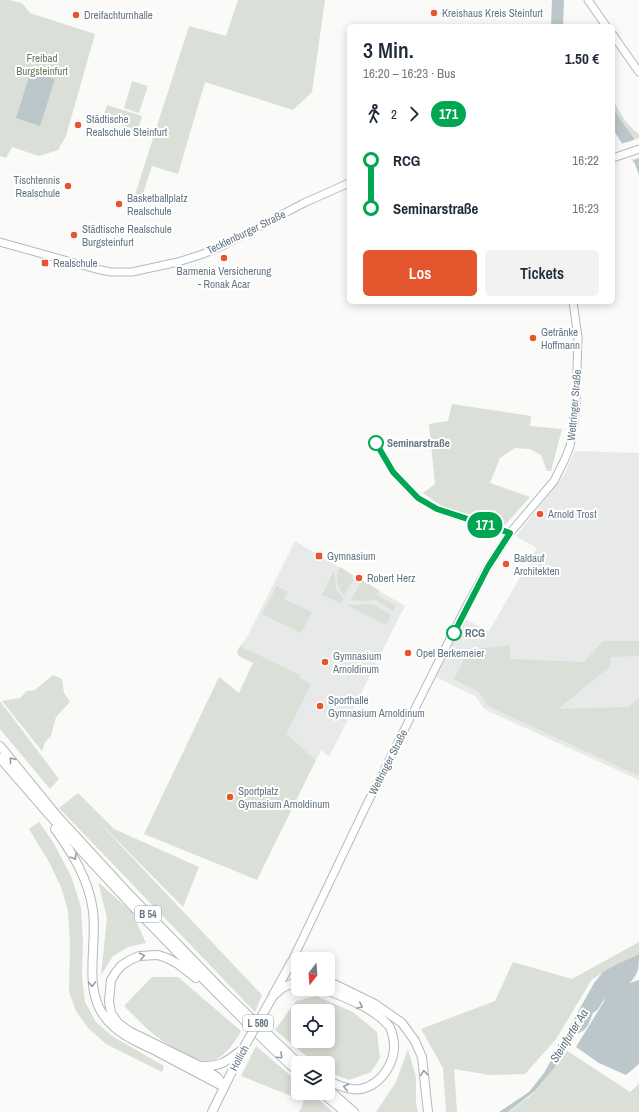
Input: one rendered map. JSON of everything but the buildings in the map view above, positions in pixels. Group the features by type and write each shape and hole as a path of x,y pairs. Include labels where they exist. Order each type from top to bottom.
{"main road":[{"path":"588,0 605,24"},
{"path":"615,38 639,72"},
{"path":"615,157 639,149"},
{"name":"Tecklenburger Straße","path":"0,242 96,269 119,272 138,271 178,262 214,249 304,203 347,184"},
{"name":"Wettringer Straße","path":"300,952 365,808 463,613 488,567 510,533 554,481 565,459 570,446 576,403 578,337 573,304"},
{"name":"B 54","path":"0,746 58,817 126,891 223,991 291,1056"},
{"name":"B 54","path":"0,758 46,813 122,895 220,997 291,1065"},
{"path":"46,813 77,861 89,892 94,926 93,991 96,1002 103,1014 113,1027 129,1037 224,1087"},
{"path":"220,997 178,964 158,955 139,956 122,965 111,980 109,1001 111,1013 118,1022 129,1031 200,1066 217,1077 224,1087"},
{"name":"Hollich","path":"212,1112 243,1049 273,996 291,969"},
{"path":"273,996 282,988 291,984"},
{"path":"335,984 375,1004 402,1022 415,1041 422,1057 428,1112"},
{"path":"335,994 373,1012 390,1027 394,1044 392,1060 386,1073 373,1084 360,1089 343,1087 335,1084"},
{"path":"200,1066 214,1067 225,1062 243,1049"},
{"path":"335,1095 354,1112"},
{"path":"330,1100 345,1112"}],"shaded area":[{"path":"575,451 639,453 639,780 484,709 475,696 436,677 465,619 489,631 537,548 516,536 564,475"},
{"name":"Gymnasium Arnoldinum","path":"295,541 405,606 329,757 321,750 316,760 286,735 299,675 240,646 247,637"}],"green space":[{"name":"Freibad Burgsteinfurt","path":"0,0 9,0 22,3 30,13 95,34 66,136 58,150 39,156 12,147 6,158 0,156"},
{"path":"238,0 325,0 312,92 293,110 205,82 178,174 152,166 140,203 133,201 189,26 226,36"},
{"path":"132,81 148,86 139,113 124,108"},
{"path":"615,104 627,123 639,134 639,138 635,139 615,112"},
{"path":"107,105 142,116 138,130 102,119"},
{"path":"452,404 531,416 530,426 562,429 551,471 547,471 541,455 530,449 515,448 500,458 490,483 530,497 504,526 442,506 423,493 435,484 429,424 448,421"},
{"path":"340,567 351,574 353,580 344,596 340,590 337,578"},
{"path":"334,571 336,589 343,598 341,603 322,595"},
{"path":"362,580 380,591 378,593 379,596 396,606 393,611 376,600 351,600"},
{"path":"277,586 288,592 284,599 312,612 301,633 262,614"},
{"path":"349,604 373,604 391,615 386,625 348,606"},
{"path":"603,641 639,641 639,656 611,657 609,667 558,709 629,707 639,698 639,776 488,706 479,692 454,679 469,650 510,645 510,659 584,662"},
{"name":"Sportplatz Gymasium Arnoldinum","path":"240,646 300,675 299,678 311,684 286,734 316,760 257,880 144,834 219,677 239,693 253,663 239,656 237,652"},
{"path":"53,675 62,679 64,693 70,702 56,717 51,736 45,742 42,751 2,701 20,698 27,691 35,690"},
{"path":"0,701 59,779 50,789 0,729"},
{"path":"78,793 114,829 199,867 183,907 93,816 262,995 255,1012 59,808"},
{"path":"39,822 53,842 71,876 81,907 83,942 82,976 85,1002 96,1022 112,1036 164,1066 162,1072 106,1044 88,1028 76,1011 69,992 70,944 68,911 61,887 49,862 29,829"},
{"path":"98,882 132,912 146,943 128,947 113,956 101,975 107,918"},
{"path":"639,942 639,954 615,965 592,979 556,1039 525,1074 490,1075 454,1069 457,1112 446,1112 443,1068 421,1029 495,1001 513,962 572,979"},
{"path":"152,977 178,977 241,1031 228,1050 219,1058 213,1060 203,1061 196,1059 181,1052 144,1026 124,1006"},
{"path":"316,996 334,1004 294,1004 296,1001"},
{"path":"335,1004 353,1012 377,1032 380,1058 371,1072 349,1080 335,1075 335,1056 307,1056 297,1048 335,1048"},
{"path":"291,1008 291,1043 275,1030"},
{"path":"256,1046 291,1076 291,1096 241,1076"},
{"path":"408,1049 416,1077 416,1104 418,1112 376,1112 396,1082"},
{"path":"566,1050 630,1092 639,1084 639,1112 509,1112 534,1093 555,1067"},
{"path":"301,1100 319,1100 333,1112 299,1112 304,1101"}],"water":[{"path":"552,0 564,0 563,24 551,24"},
{"path":"31,71 55,79 40,126 16,118"},
{"path":"615,112 639,145 639,175 635,164 615,132"},
{"name":"Steinfurter Aa","path":"639,954 637,973 629,983 639,980 639,1064 626,1075 599,1063 576,1047 606,998 593,1013 586,1028 571,1036 555,1067 535,1091 508,1112 499,1112 529,1092 544,1073 594,983 603,972"}],"pier":[{"path":"637,139 639,142 639,158 633,160 621,144"}],"bus line":[{"name":"171","path":"376,443 393,472 418,498 437,509 510,533 488,567 454,633"}],"place":[{"name":"Kreishaus Kreis Steinfurt","path":"434,13"},
{"name":"Dreifachturnhalle","path":"76,15"},
{"name":"Städtische Realschule Steinfurt","path":"78,125"},
{"name":"Tischtennis Realschule","path":"68,186"},
{"name":"Basketballplatz Realschule","path":"119,204"},
{"name":"Städtische Realschule Burgsteinfurt","path":"74,235"},
{"name":"Barmenia Versicherung - Ronak Acar","path":"224,258"},
{"name":"Realschule","path":"45,263"},
{"name":"Getränke Hoffmann","path":"533,338"},
{"name":"Seminarstraße","path":"376,443"},
{"name":"Arnold Trost","path":"540,514"},
{"name":"Gymnasium","path":"319,556"},
{"name":"Baldauf Architekten","path":"506,564"},
{"name":"Robert Herz","path":"359,578"},
{"name":"RCG","path":"454,633"},
{"name":"Opel Berkemeier","path":"408,653"},
{"name":"Gymnasium Arnoldinum","path":"325,662"},
{"name":"Sporthalle Gymnasium Arnoldinum","path":"320,706"},
{"name":"Sportplatz Gymasium Arnoldinum","path":"230,797"}]}
